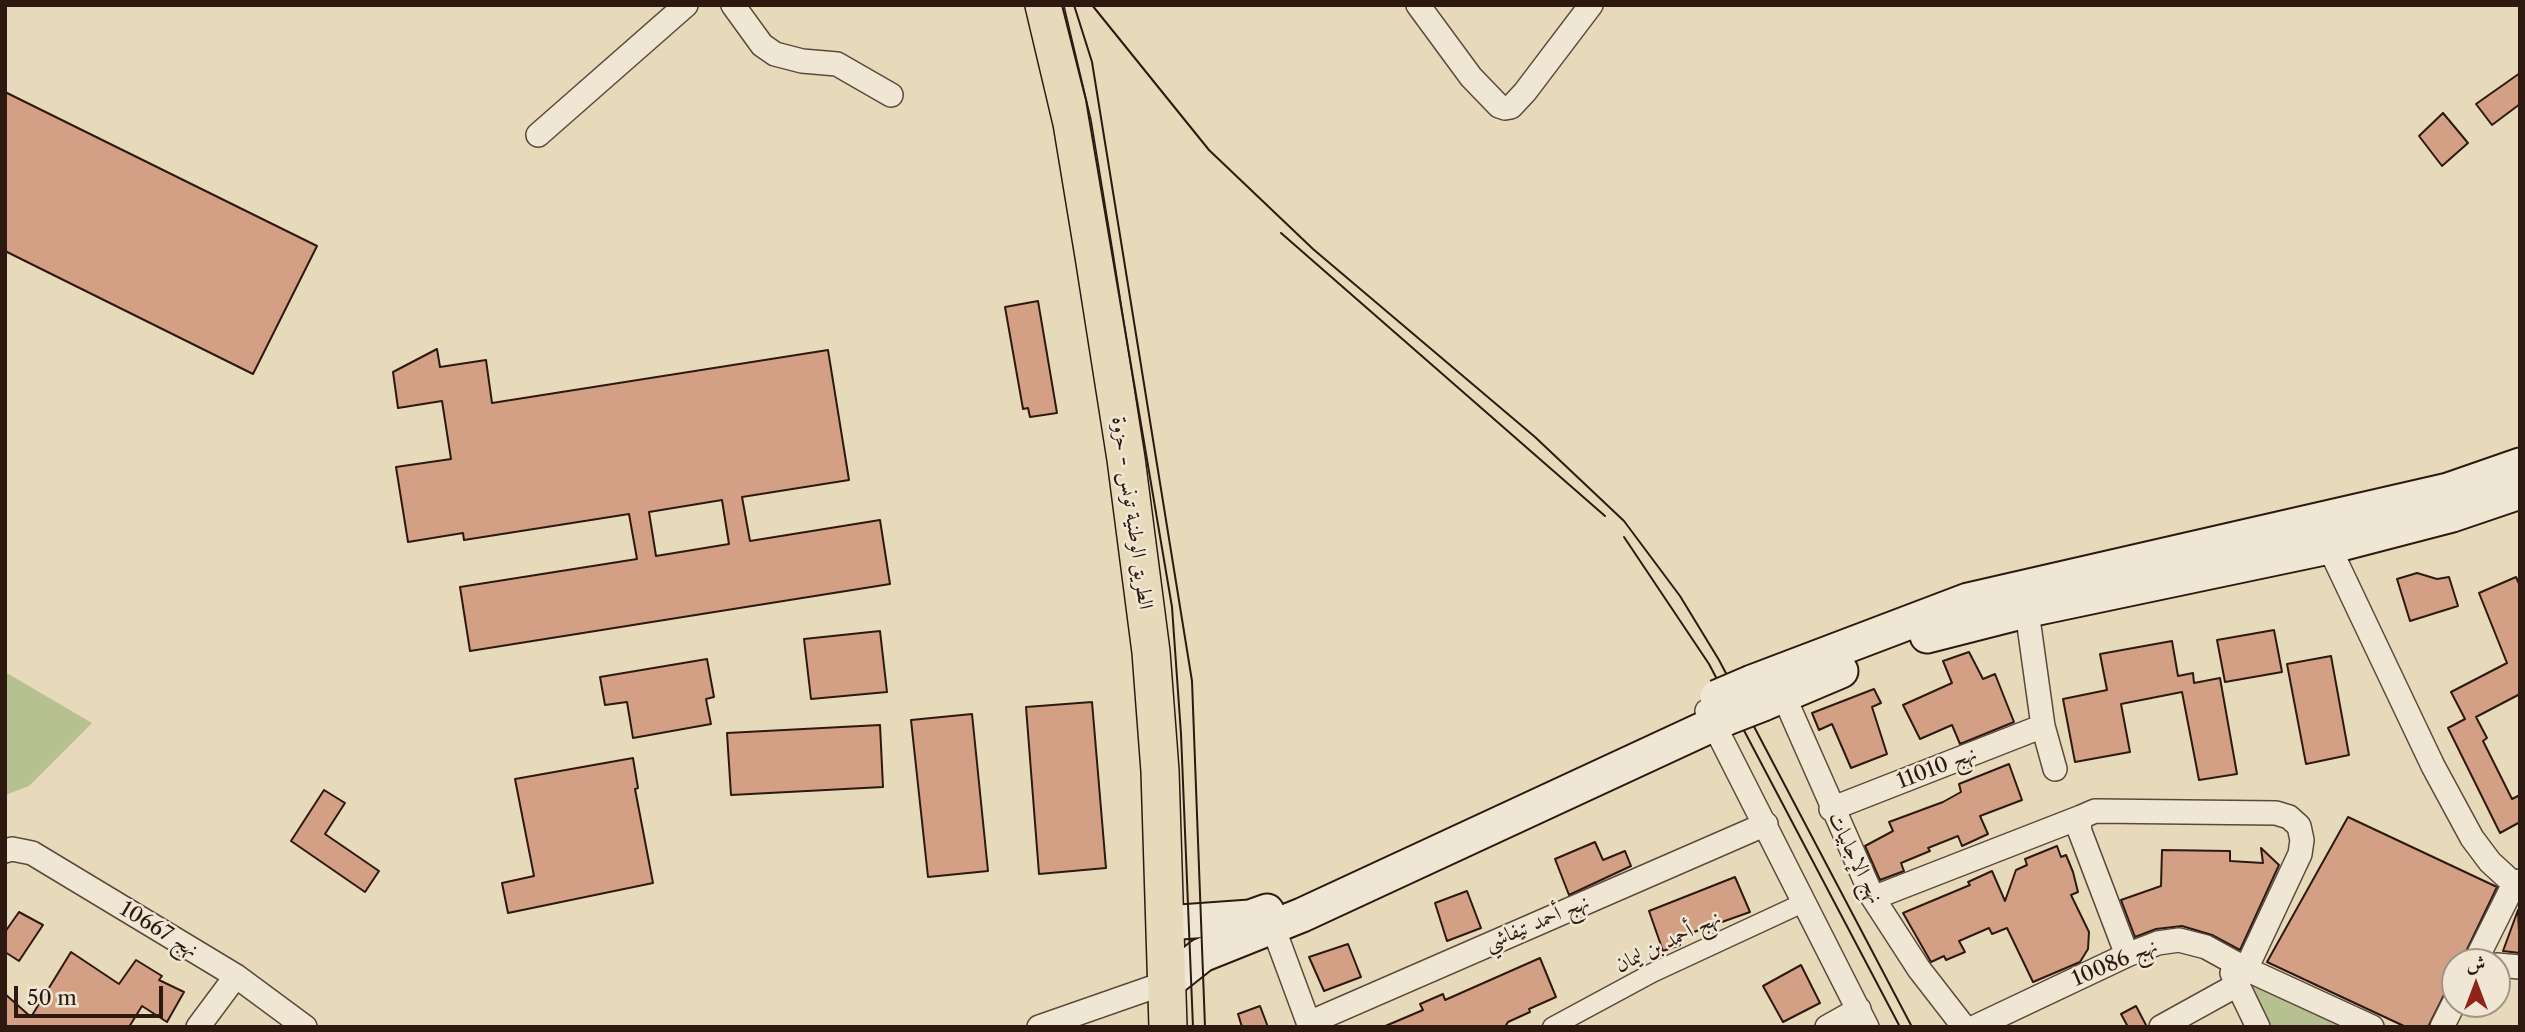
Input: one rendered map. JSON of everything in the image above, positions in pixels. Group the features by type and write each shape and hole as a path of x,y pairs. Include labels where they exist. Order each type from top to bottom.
{"main road":[{"name":"الطريق الوطنية تونس - حزوة","path":"1044,5 1072,123 1126,459 1152,665 1160,771 1167,1027"},
{"path":"1166,923 1250,917 1264,913 1715,710 1768,689 1927,636 2025,598 2448,490 2520,465"},
{"path":"2025,598 2329,547 2452,515 2520,492"},
{"path":"1167,982 1202,955 1273,927 1715,710"}],"street":[{"path":"538,135 686,5"},
{"path":"733,5 762,45 775,54 802,61 837,64 891,95"},
{"path":"1419,5 1471,77 1499,106 1505,107 1511,107 1525,92 1591,5"},
{"path":"2329,547 2354,606 2456,809 2490,862 2518,884 2483,948"},
{"path":"2025,598 2043,726 2055,769"},
{"name":"نهج الإجابيات","path":"1768,689 1831,809 1872,898 1919,970 1964,1027"},
{"path":"1715,710 1766,824 1863,1018 1826,1027"},
{"name":"نهج 11010","path":"1831,809 2043,726"},
{"path":"1872,898 2095,811 2276,813 2289,817 2299,826 2302,840 2300,854 2237,971 2161,1027"},
{"path":"2081,817 2080,829 2127,955"},
{"name":"نهج أحمد تيفاشي","path":"1310,1025 1766,824"},
{"name":"نهج 10667","path":"5,851 12,849 32,853 236,976 305,1027"},
{"name":"نهج أحمد بن ليمان","path":"1552,1027 1653,974 1805,902"},
{"path":"1273,927 1310,1025"},
{"name":"نهج 10086","path":"1975,1027 2127,955 2158,943 2179,940 2206,947 2237,971 2372,1027"},
{"path":"2237,971 2258,1027"},
{"path":"198,1027 236,976"},
{"path":"1039,1027 1167,982"}],"green space":[{"path":"5,672 92,723 29,786 5,795"},
{"path":"2252,980 2357,1027 2272,1027 2246,985"}],"building":[{"path":"2520,73 2520,104 2492,125 2476,104"},
{"path":"5,92 317,246 253,374 5,251"},
{"path":"2443,113 2468,143 2442,166 2419,136"},
{"path":"1038,301 1057,413 1030,417 1028,408 1023,409 1005,307"},
{"path":"437,349 440,367 486,360 492,403 828,350 849,480 742,497 750,541 880,520 890,584 470,651 460,587 637,559 629,514 464,540 463,533 408,542 396,467 451,459 442,401 398,408 393,372","holes":["722,500 729,544 656,556 649,512"]},
{"path":"2417,573 2437,579 2449,577 2458,606 2410,621 2397,579"},
{"path":"2516,577 2520,586 2520,694 2476,717 2487,738 2483,741 2512,799 2520,795 2520,822 2500,833 2448,728 2465,719 2451,692 2507,663 2479,593"},
{"path":"2274,630 2282,672 2225,682 2217,640"},
{"path":"880,631 887,692 811,699 804,639"},
{"path":"2172,641 2178,676 2193,673 2194,683 2220,678 2237,774 2199,780 2182,692 2121,704 2130,752 2075,762 2063,699 2107,690 2100,654"},
{"path":"1969,652 1983,679 1995,674 2014,722 1960,744 1952,725 1920,739 1903,705 1952,683 1943,661"},
{"path":"2331,656 2349,755 2306,764 2287,664"},
{"path":"707,659 714,697 706,699 711,724 633,738 627,702 605,705 600,677"},
{"path":"1874,689 1881,703 1872,707 1887,754 1851,768 1832,724 1819,730 1812,713"},
{"path":"1092,702 1106,868 1039,874 1026,707"},
{"path":"972,714 988,871 928,877 911,720"},
{"path":"880,725 883,787 731,795 727,733"},
{"path":"633,758 638,788 635,789 653,883 508,913 502,883 534,876 515,779"},
{"path":"2009,764 2022,800 1980,816 1988,834 1962,846 1958,836 1928,848 1930,851 1901,863 1904,871 1880,880 1865,846 1893,831 1889,822 1943,802 1961,792 1959,784"},
{"path":"324,790 345,803 325,834 379,871 365,892 291,841"},
{"path":"2348,817 2497,887 2468,948 2441,948 2441,1001 2428,1027 2406,1027 2267,962"},
{"path":"1595,842 1603,860 1625,851 1631,866 1569,895 1555,859"},
{"path":"2057,846 2061,857 2066,855 2073,872 2078,892 2071,895 2089,932 2088,949 2080,962 2033,982 2007,928 1992,934 1989,928 1959,941 1965,952 1946,960 1944,956 1931,962 1903,913 1970,885 1968,882 1992,871 2005,901 2016,870 2027,865 2025,859"},
{"path":"2261,848 2279,865 2240,950 2212,935 2182,926 2156,929 2135,937 2121,900 2161,886 2162,850 2230,851 2230,861 2263,863"},
{"path":"1735,877 1750,912 1677,938 1680,945 1663,951 1649,911"},
{"path":"1467,891 1481,928 1447,941 1435,903"},
{"path":"2518,910 2520,953 2504,948"},
{"path":"19,912 43,925 19,961 5,952 5,932"},
{"path":"1348,944 1361,977 1324,991 1309,957"},
{"path":"71,952 119,984 136,960 162,976 159,980 184,992 167,1022 142,1006 129,1027 5,1027 5,994 31,1017"},
{"path":"1540,958 1556,997 1529,1009 1530,1012 1508,1022 1505,1027 1383,1027 1423,1010 1420,1004 1443,994 1445,1000"},
{"path":"1801,965 1820,1003 1783,1022 1763,986"},
{"path":"1260,1006 1268,1027 1242,1027 1238,1014"},
{"path":"2136,1006 2147,1027 2128,1027 2121,1014"}],"tram line":[{"path":"1062,5 1086,100 1172,607 1181,734 1193,1027"},
{"path":"1074,5 1092,62 1192,681 1205,1027"},
{"path":"1092,5 1209,150 1313,249 1535,437 1624,521 1680,596 1719,660 1912,1027"},
{"path":"1281,233 1605,516"},
{"path":"1624,537 1709,664 1900,1027"}]}
